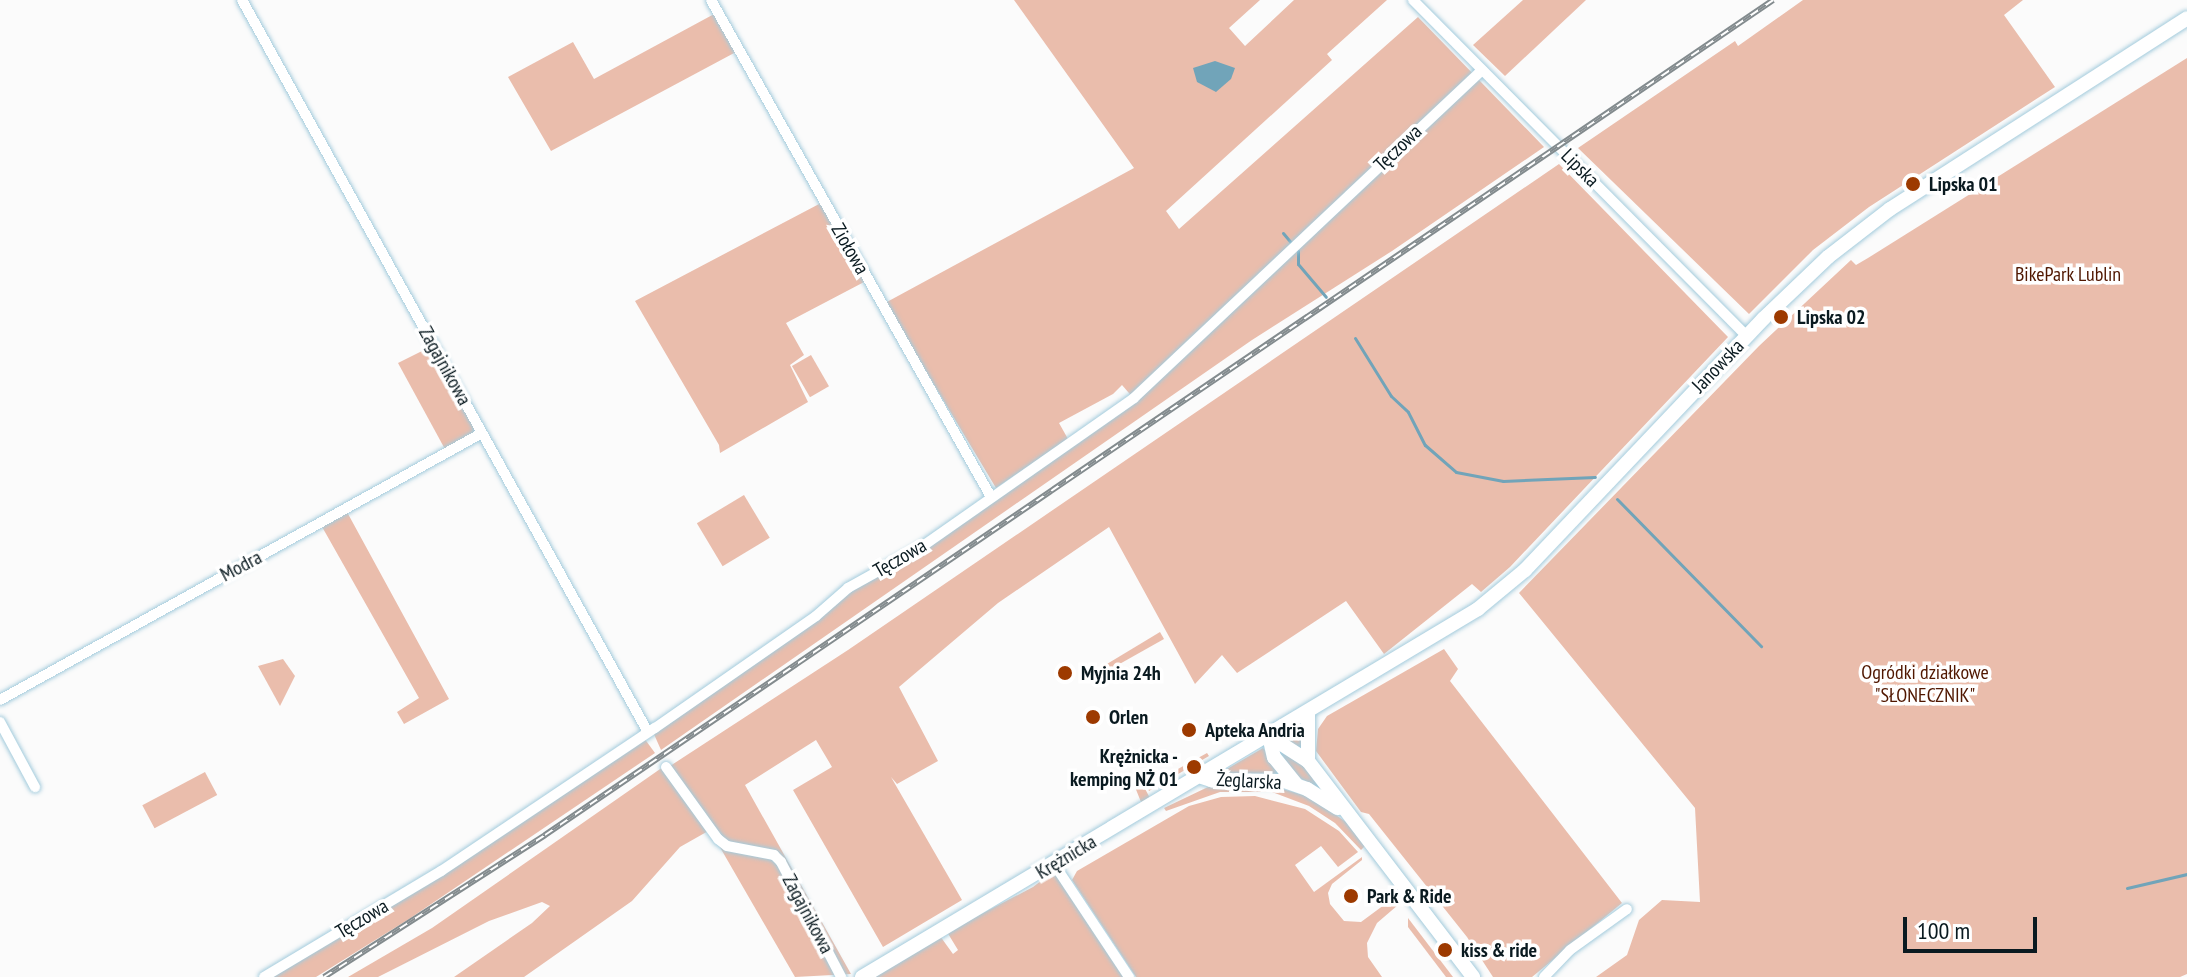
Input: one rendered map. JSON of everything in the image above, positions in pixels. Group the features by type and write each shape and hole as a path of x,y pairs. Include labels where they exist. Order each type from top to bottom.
{"street":[{"name":"Zagajnikowa","path":"242,0 648,732"},
{"name":"Ziołowa","path":"711,0 991,497"},
{"name":"Lipska","path":"1413,0 1747,336"},
{"name":"Janowska","path":"1269,736 1447,631 1507,587 1747,336 1814,270 1879,217 2187,18"},
{"name":"Tęczowa","path":"264,977 416,887 816,616 848,588 920,548 1134,398 1482,70"},
{"name":"Modra","path":"0,700 482,433"},
{"name":"Żeglarska","path":"1308,713 1308,761"},
{"path":"0,722 35,787"},
{"name":"Żeglarska","path":"1269,736 1308,761 1473,977"},
{"name":"Żeglarska","path":"1269,736 1274,757 1297,785"},
{"name":"Krężnicka","path":"862,977 1269,736"},
{"name":"Zagajnikowa","path":"666,767 718,839 727,846 774,855 781,862 841,977"},
{"name":"Żeglarska","path":"1202,777 1211,780 1270,779 1297,785 1319,795 1351,819"},
{"path":"1054,864 1129,977"},
{"path":"1544,977 1570,950 1627,909"}],"green space":[{"path":"1014,0 1260,0 1229,28 1245,46 1294,0 1387,0 1327,54 1332,60 1166,211 1179,229 1418,17 1544,147 1392,251 1252,340 661,750 653,732 851,590 1135,400 1122,385 1113,394 1059,423 1068,439 996,488 885,303 1134,168"},
{"path":"1523,0 1586,0 1505,76 1473,45"},
{"path":"1803,0 2023,0 2004,15 2055,87 1869,207 1813,250 1749,314 1578,148 1735,41 1738,46"},
{"path":"716,13 736,52 551,151 508,77 573,42 594,79"},
{"name":"Ogródki działkowe \"SŁONECZNIK\"","path":"2187,58 2187,974 2180,977 1596,977 1627,955 1639,920 1662,900 1700,902 1695,808 1519,593 1759,346 1851,260 1856,265 1868,258"},
{"path":"1559,164 1728,337 1510,567 1481,592 1472,584 1384,654 1346,601 1237,673 1222,655 1195,684 1109,527 998,603 899,687 938,761 897,784 891,777 962,900 883,947 793,790 832,767 816,740 745,785 851,974 795,977 710,830 680,847 632,901 524,977 454,977 532,923 550,906 542,902 489,921 378,977 348,977 432,928 663,767 667,768 848,650"},
{"path":"821,203 866,281 786,323 804,355 790,365 808,402 720,453 719,445 635,301"},
{"path":"432,346 476,427 474,434 446,451 398,363"},
{"path":"811,355 829,386 810,397 792,366"},
{"path":"744,495 770,538 723,566 697,523"},
{"path":"347,512 449,699 404,724 397,712 419,698 321,525"},
{"path":"1160,632 1164,639 1100,675 1092,673"},
{"path":"1444,649 1458,669 1450,681 1622,903 1532,977 1493,977 1467,937 1369,814 1361,812 1316,751 1318,729 1327,716"},
{"path":"283,659 295,676 280,706 258,666"},
{"path":"1300,724 1304,726 1303,753 1281,736"},
{"path":"644,738 655,753 409,919 316,977 269,977"},
{"path":"1279,745 1293,753 1324,791 1296,776 1277,753"},
{"path":"1263,748 1288,778 1221,775 1220,773"},
{"path":"1207,753 1209,756 1149,791 1147,786"},
{"path":"205,772 217,795 155,828 142,805"},
{"path":"1151,773 1154,779 1143,785 1151,800 1141,802 1135,787 1140,779"},
{"path":"1262,783 1310,797 1346,822 1365,846 1361,850 1335,823 1309,806 1272,792 1220,792 1166,811 1164,808 1208,787"},
{"path":"1255,796 1305,809 1339,831 1358,852 1338,867 1321,846 1295,865 1314,892 1362,857 1332,884 1328,893 1330,904 1344,921 1361,922 1384,905 1380,900 1389,893 1398,905 1377,923 1367,943 1368,957 1382,977 1136,977 1072,880 1077,871 1189,806 1221,797"},
{"path":"1050,874 1056,874 1125,977 872,977 940,936 953,954 958,950 947,932 1033,887"},
{"path":"1408,918 1453,977 1446,977 1408,927"}],"water":[{"path":"1215,61 1235,68 1231,79 1216,92 1197,82 1193,68"}],"waterway":[{"path":"1283,233 1298,251 1298,264 1326,297"},
{"path":"1355,338 1391,396 1408,412 1425,445 1456,472 1503,481 1595,477"},
{"path":"1617,499 1761,646"},
{"path":"2127,888 2187,874"}],"railway":[{"path":"324,977 545,835 1773,0"}],"place":[{"name":"Lipska 01","path":"1913,184"},
{"name":"Lipska 02","path":"1781,317"},
{"name":"Myjnia 24h","path":"1065,673"},
{"name":"Orlen","path":"1093,717"},
{"name":"Apteka Andria","path":"1189,730"},
{"name":"Krężnicka - kemping NŻ 01","path":"1194,767"},
{"name":"Park & Ride","path":"1351,896"},
{"name":"kiss & ride","path":"1445,950"}],"park label":[{"name":"BikePark Lublin","path":"2068,274"}]}
